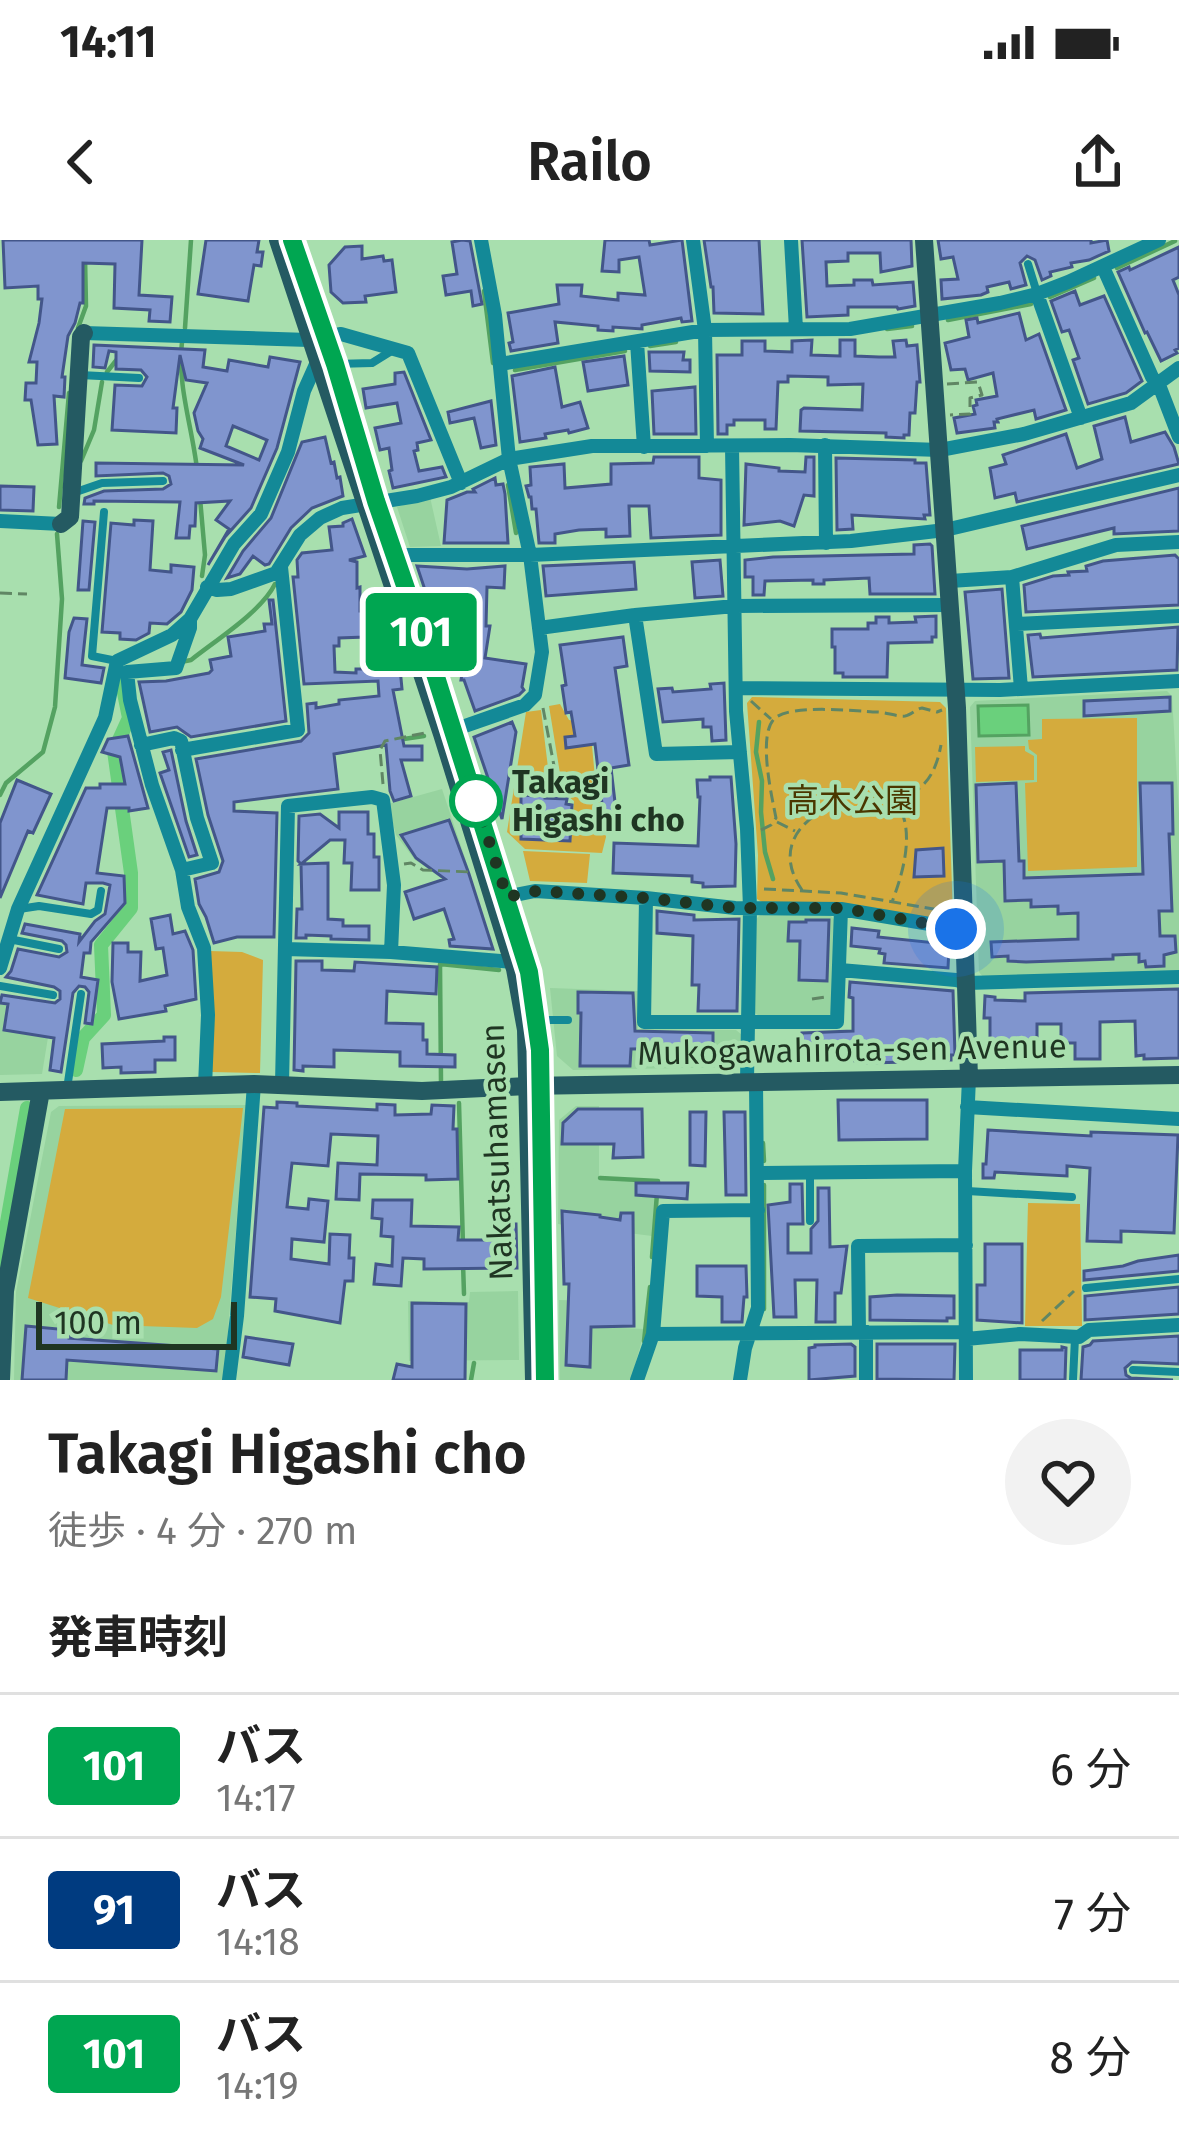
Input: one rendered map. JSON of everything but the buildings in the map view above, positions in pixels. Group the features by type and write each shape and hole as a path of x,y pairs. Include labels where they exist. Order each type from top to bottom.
{"street":[{"name":"Nakatsuhamasen","path":"278,240 318,338"},
{"name":"Nakatsuhamasen","path":"292,240 441,733 529,972 538,1020 533,1086 534,1380"},
{"path":"441,733 525,705 539,683 542,652 530,555 509,459 495,316 481,240"},
{"path":"693,240 705,330 707,446"},
{"path":"791,240 796,329"},
{"path":"924,240 950,581 967,983 966,1380"},
{"path":"500,364 705,330 850,329 1037,295 1159,240"},
{"path":"1103,267 1179,437"},
{"path":"1037,295 1081,418"},
{"path":"0,521 61,524 70,517 80,337 84,332 318,338 341,334 408,353 460,484"},
{"path":"637,342 644,447"},
{"path":"0,968 6,933 105,718 119,669 190,620 234,544 261,514 288,452 304,391 326,363"},
{"path":"207,586 231,589 276,573 300,535 342,508 460,484 509,459 592,446 940,450 1024,434 1131,403 1179,368"},
{"path":"732,446 736,694 750,908 747,1021 758,1173 758,1308 740,1380"},
{"path":"825,446 826,543"},
{"path":"388,555 530,555 826,543 945,530 1179,476"},
{"path":"950,581 1012,577 1116,545 1179,542"},
{"path":"182,750 298,730 280,567"},
{"path":"1012,577 1021,689"},
{"path":"539,628 735,606 951,605"},
{"path":"635,615 656,754 740,752"},
{"path":"1017,624 1179,616"},
{"path":"119,669 176,668 190,620"},
{"path":"119,669 204,948 205,1086"},
{"path":"736,694 1179,681 1179,698"},
{"path":"142,745 174,738 181,741 212,863 182,871"},
{"path":"282,1084 288,806 382,800 394,885 391,952"},
{"path":"501,898 536,891 750,908 841,908 965,930"},
{"name":"Nakatsuhamasen","path":"501,898 533,1086 545,1380"},
{"path":"646,898 644,1022 837,1022 841,908"},
{"path":"285,949 514,962"},
{"path":"841,970 967,983 1179,977"},
{"name":"Mukogawahirota-sen Avenue","path":"0,1092 254,1084 422,1091 1179,1075"},
{"path":"229,1380 254,1084"},
{"path":"1,1380 2,1307 41,1091"},
{"path":"967,1107 1179,1119"},
{"path":"758,1173 965,1171"},
{"path":"637,1380 653,1334 663,1211 758,1210"},
{"path":"866,1380 858,1246 965,1245"},
{"path":"653,1334 1076,1336 1088,1330 1179,1325"}],"lane":[{"path":"1028,264 1037,295"},
{"path":"326,363 372,363 394,349"},
{"path":"79,375 139,378"},
{"path":"71,494 102,483 163,481"},
{"path":"104,512 92,656 119,669"},
{"path":"18,909 39,906 91,914 98,910 101,891"},
{"path":"6,933 58,950"},
{"path":"0,986 53,995"},
{"path":"67,1091 81,994"},
{"path":"538,1020 568,1020"},
{"path":"810,1173 810,1221"},
{"path":"965,1190 1072,1197"},
{"path":"1086,1288 1179,1279"},
{"path":"1073,1380 1076,1336"},
{"path":"1133,1370 1179,1372"}],"path":[{"path":"945,384 978,382 982,394 970,398 970,414 948,416"},
{"path":"0,593 27,595"},
{"path":"539,683 559,792"},
{"path":"736,694 772,720"},
{"path":"772,720 799,710 905,716 922,708 940,716"},
{"path":"772,720 767,764 775,822"},
{"path":"380,798 384,792 380,750 385,741 441,733"},
{"path":"802,890 793,877 788,852 795,832 841,805 891,801 919,790 934,773 942,740"},
{"path":"891,801 902,810 905,842 904,870 892,902"},
{"path":"747,831 775,822"},
{"path":"775,822 795,832"},
{"path":"391,864 473,872"},
{"path":"1040,1335 1042,1321 1077,1288 1086,1288"}],"shaded area":[{"path":"430,497 441,546 410,547 397,507"},
{"path":"1167,691 1172,696 1179,814 1179,972 984,978 979,972 970,707 975,701"},
{"path":"1028,705 1029,735 979,736 978,706"},
{"path":"442,789 469,870 429,869 415,860 396,835 388,804"},
{"path":"762,913 829,914 836,921 834,1011 827,1017 753,1012 756,919"},
{"path":"550,988 638,991 638,1029 736,1030 742,1035 742,1061 736,1067 573,1070 557,1056"},
{"path":"0,1004 52,1013 42,1074 0,1075"},
{"path":"246,1105 224,1380 14,1380 16,1292 51,1112 59,1106"},
{"path":"576,1106 599,1106 599,1178 657,1181 652,1236 558,1224 559,1120"},
{"path":"518,1291 519,1360 409,1361 408,1301 469,1302 470,1292"},
{"path":"559,1300 594,1301 594,1327 645,1329 631,1380 560,1380"}],"green space":[{"name":"高木公園","path":"752,697 940,702 946,708 953,918 948,923 832,902 757,899 747,703"},
{"path":"560,704 569,720 590,724 606,837 602,853 525,849 507,832 526,712 541,710 550,784 520,793 520,839 571,842 574,801 563,792 549,706"},
{"path":"1137,718 1137,867 1028,871 1025,783 1037,782 1037,755 1029,749 1028,740 1042,739 1042,719"},
{"path":"1025,746 1034,756 1034,780 976,782 975,747"},
{"path":"523,851 590,854 587,883 530,881"},
{"path":"210,951 242,952 263,960 260,1073 211,1072"},
{"path":"243,1108 221,1297 213,1319 197,1328 113,1325 28,1298 65,1109"},
{"path":"1028,1203 1080,1204 1082,1326 1025,1326"}],"waterway":[{"path":"185,328 191,240"},
{"path":"1117,268 1175,241"},
{"path":"78,328 86,306 85,257"},
{"path":"1050,297 1094,278"},
{"path":"484,291 493,363"},
{"path":"948,320 1031,304"},
{"path":"887,329 912,326"},
{"path":"182,342 183,390 197,469"},
{"path":"650,346 676,342"},
{"path":"515,370 625,351"},
{"path":"107,372 118,358"},
{"path":"81,461 94,430 102,382"},
{"path":"59,507 69,393"},
{"path":"508,485 516,533"},
{"path":"200,498 202,576"},
{"path":"0,795 6,783 43,752 55,707 62,599 57,534"},
{"path":"181,662 191,660 237,625 275,584"},
{"path":"76,1070 83,1038 104,1015 101,945 131,908 131,873 114,751 129,718 122,683"},
{"path":"759,722 756,752 761,812 773,879"},
{"path":"397,740 424,736"},
{"path":"441,1083 440,964 499,970"},
{"path":"459,1103 463,1246"},
{"path":"0,1262 27,1108"},
{"path":"763,1143 764,1161"},
{"path":"600,1178 658,1181 652,1257"},
{"path":"764,1185 764,1309"},
{"path":"463,1263 464,1294"},
{"path":"644,1341 650,1287"},
{"path":"471,1380 474,1363"}],"bus line":[{"name":"101","path":"292,240 529,972 540,1050 545,1380"}],"place":[{"name":"Takagi Higashi cho","path":"476,801"}],"route":[{"path":"476,801 507,897 536,891 735,908 841,908 956,929"}]}
